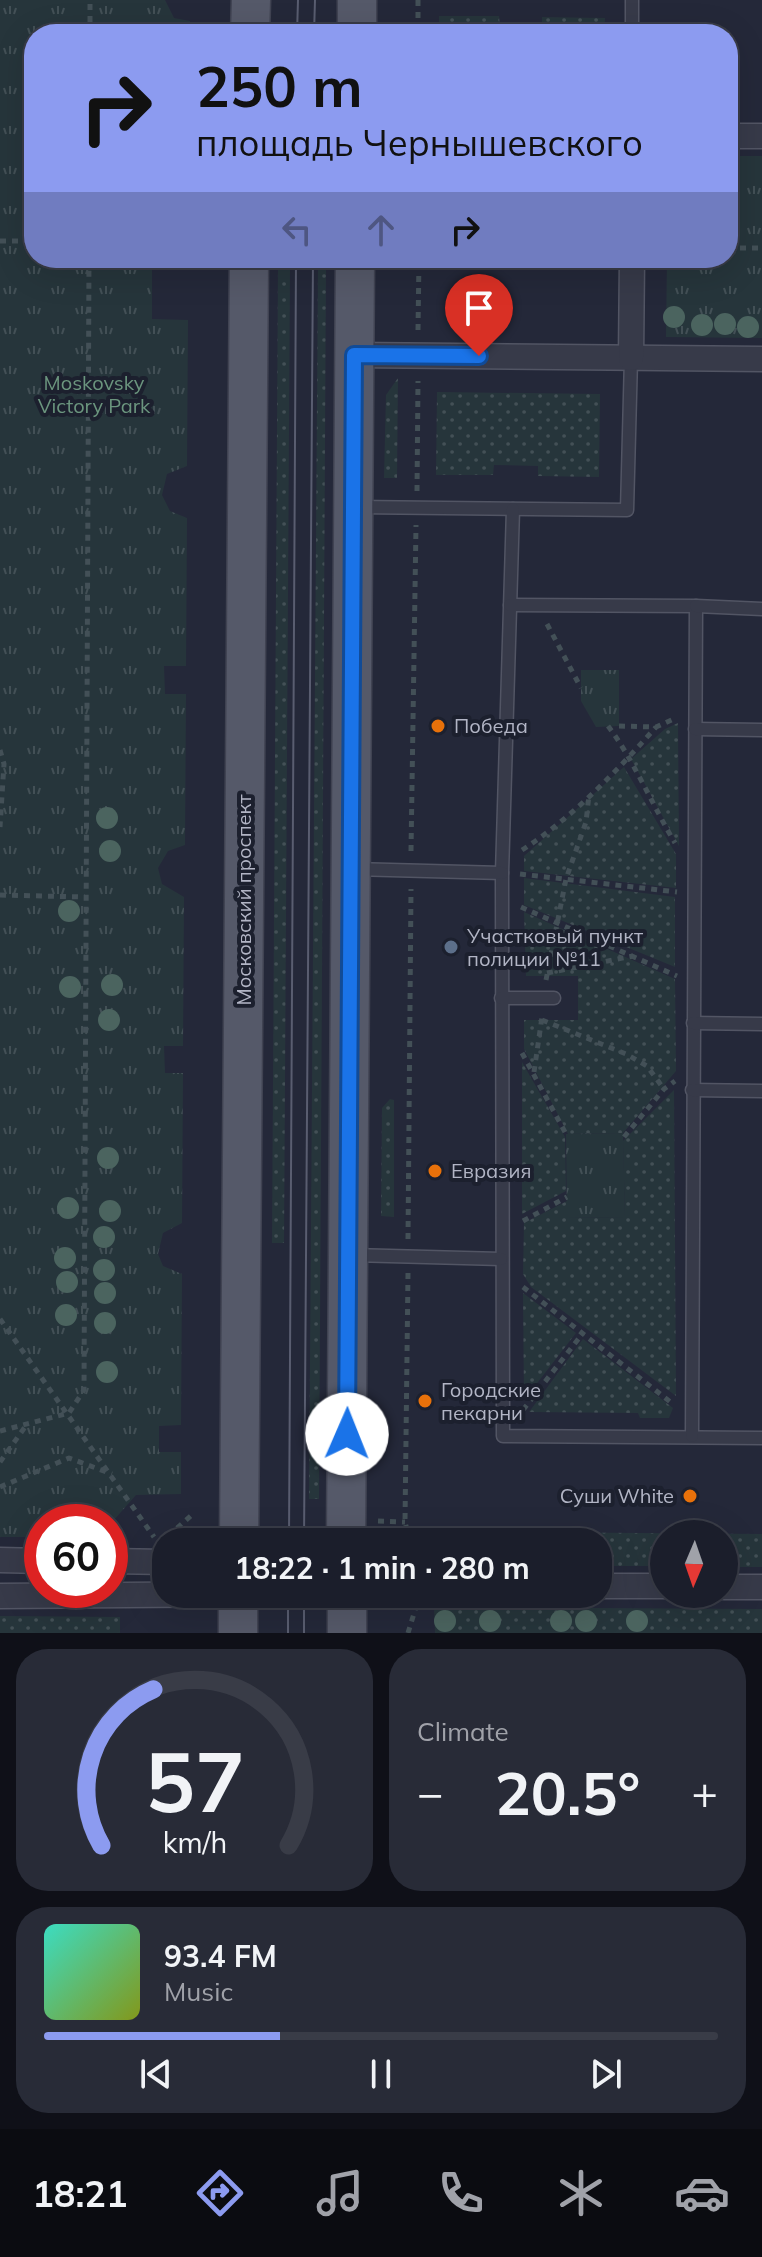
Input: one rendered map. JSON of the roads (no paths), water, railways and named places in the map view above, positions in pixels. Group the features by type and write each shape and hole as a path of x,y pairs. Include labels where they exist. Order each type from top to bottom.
{"main road":[{"path":"250,24 251,0"},
{"path":"357,0 357,24"},
{"name":"Московский проспект","path":"239,1528 249,268"},
{"path":"355,268 348,1255 361,1528"},
{"path":"238,1633 241,1608"},
{"path":"347,1608 347,1633"}],"street":[{"path":"738,136 762,136"},
{"path":"631,358 632,268"},
{"path":"354,355 762,359"},
{"path":"0,1560 24,1561"},
{"path":"128,1561 152,1562"},
{"path":"612,1586 650,1586"},
{"path":"738,1587 762,1587"},
{"path":"0,1596 152,1595"}],"lane":[{"path":"632,0 632,24"},
{"path":"353,507 627,510 631,358"},
{"path":"513,509 502,868 503,1436 762,1438"},
{"path":"510,605 762,609"},
{"path":"692,1436 696,606"},
{"path":"695,729 762,730"},
{"path":"351,868 411,871 502,868"},
{"path":"501,998 548,998"},
{"path":"693,1023 762,1024"},
{"path":"692,1090 762,1091"},
{"path":"348,1255 501,1264"}],"tram line":[{"path":"297,24 298,0"},
{"path":"314,24 315,0"},
{"path":"289,1528 296,268"},
{"path":"304,1528 313,268"},
{"path":"288,1608 288,1633"},
{"path":"304,1608 304,1633"}],"place":[{"name":"Победа","path":"438,726"},
{"name":"Участковый пункт полиции №11","path":"451,947"},
{"name":"Евразия","path":"435,1171"},
{"name":"Городские пекарни","path":"425,1401"},
{"name":"Суши White","path":"690,1496"}],"park label":[{"name":"Moskovsky Victory Park","path":"94,394"}]}
